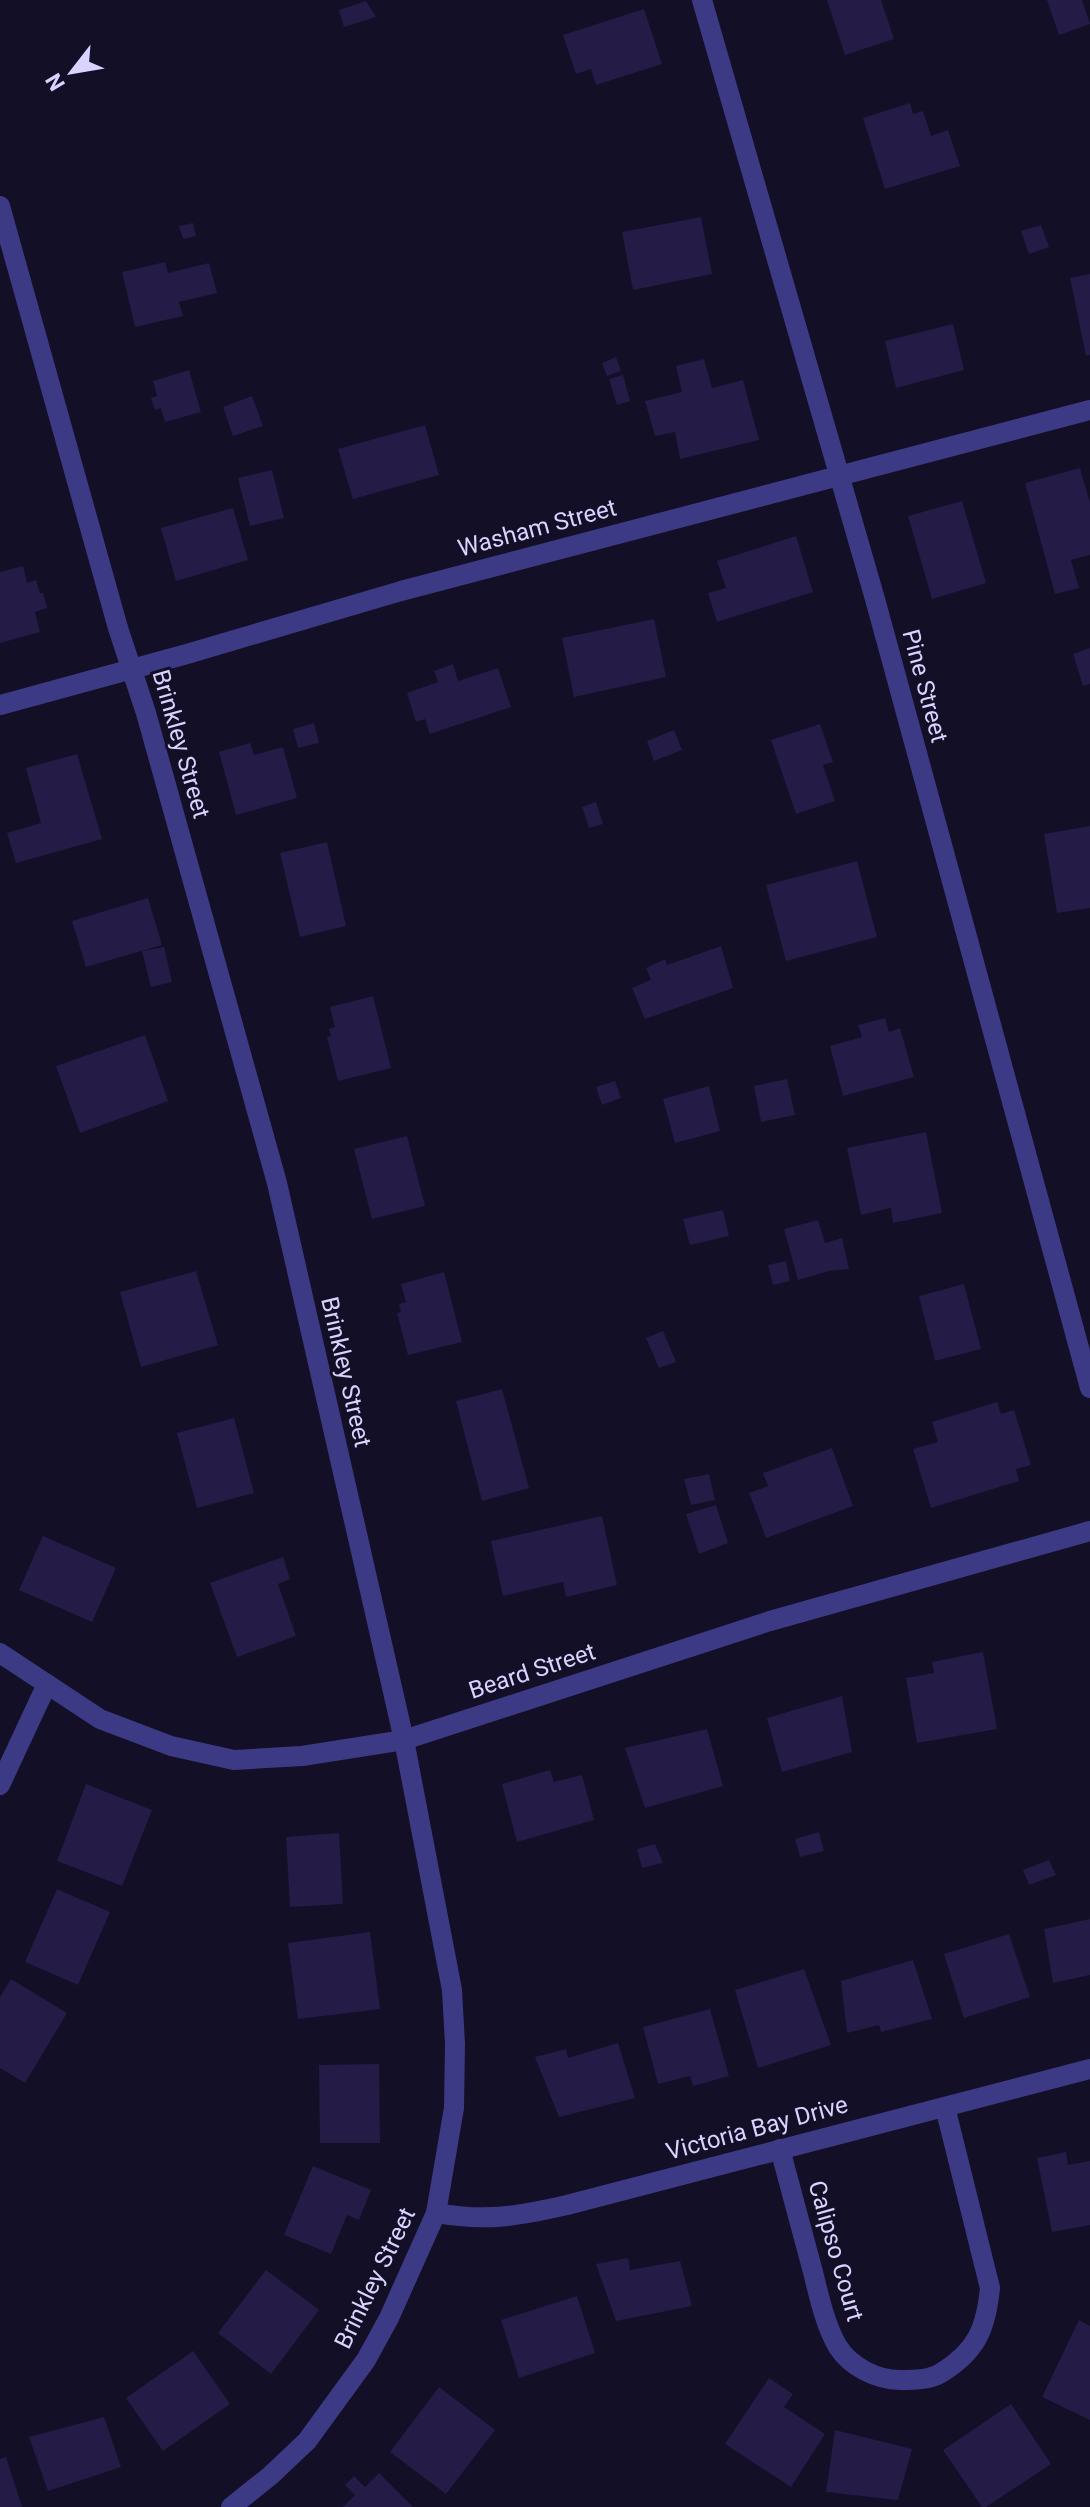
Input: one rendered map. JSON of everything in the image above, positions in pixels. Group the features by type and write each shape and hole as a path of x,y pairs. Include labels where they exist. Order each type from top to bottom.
{"street":[{"name":"Pine Street","path":"702,0 875,599 1090,1388"},
{"name":"Brinkley Street","path":"0,206 118,628 155,743 277,1183 404,1740 452,1990 454,2108 436,2213 389,2318 366,2360 307,2441 231,2507"},
{"name":"Washam Street","path":"0,705 401,591 1090,410"},
{"name":"Beard Street","path":"0,1653 100,1719 171,1746 234,1760 302,1756 404,1740 770,1621 1090,1531"},
{"path":"0,1785 47,1684"},
{"name":"Victoria Bay Drive","path":"436,2213 462,2218 509,2218 1090,2069"},
{"name":"Calipso Court","path":"780,2149 823,2309 839,2348 859,2368 884,2380 936,2376 961,2361 978,2339 987,2313 990,2288 945,2107"}],"building":[{"path":"827,0 881,0 894,39 845,55"},
{"path":"1047,0 1082,0 1090,24 1059,35"},
{"path":"366,1 376,17 344,27 339,10"},
{"path":"644,9 662,64 596,85 591,69 576,74 563,35"},
{"path":"910,103 913,114 923,111 931,136 948,130 960,166 885,189 863,118"},
{"path":"701,217 712,274 633,290 622,232"},
{"path":"193,223 196,236 183,239 179,226"},
{"path":"1041,225 1049,247 1029,254 1021,231"},
{"path":"165,262 168,273 209,263 217,293 179,302 183,316 135,327 122,272"},
{"path":"1090,274 1090,355 1086,356 1070,278"},
{"path":"953,324 964,370 896,388 885,341"},
{"path":"616,357 621,371 607,376 602,363"},
{"path":"704,359 712,388 743,380 759,440 680,459 675,432 655,436 645,401 682,392 676,366"},
{"path":"189,370 201,412 165,422 161,408 155,410 151,398 157,396 153,381"},
{"path":"623,375 630,401 617,405 609,379"},
{"path":"252,396 263,426 233,436 223,407"},
{"path":"425,425 439,475 353,499 338,449"},
{"path":"1080,468 1090,503 1090,555 1071,560 1079,588 1055,594 1025,483"},
{"path":"272,470 284,518 250,526 238,478"},
{"path":"962,501 986,583 932,599 908,516"},
{"path":"233,508 248,560 176,581 161,528"},
{"path":"796,536 813,592 717,622 708,593 726,588 717,561"},
{"path":"23,566 27,583 36,580 47,608 35,612 40,632 0,643 0,572"},
{"path":"654,619 666,677 574,697 562,638"},
{"path":"1090,648 1090,684 1083,686 1073,654"},
{"path":"453,664 458,681 498,668 511,707 430,734 425,719 416,722 407,693 438,682 434,671"},
{"path":"314,723 319,743 298,748 293,729"},
{"path":"820,724 833,762 823,765 835,801 796,814 771,740"},
{"path":"674,730 682,750 654,761 647,741"},
{"path":"250,743 254,755 283,747 297,798 236,815 219,752"},
{"path":"77,754 102,839 16,863 7,833 41,823 26,768"},
{"path":"596,802 603,824 589,828 582,807"},
{"path":"1090,826 1090,908 1057,913 1044,834"},
{"path":"327,842 346,926 300,937 280,853"},
{"path":"857,861 877,937 786,961 766,885"},
{"path":"148,898 162,945 86,967 72,921"},
{"path":"721,946 733,988 645,1019 632,988 651,980 646,968 665,959 667,965"},
{"path":"164,947 172,982 151,987 142,951"},
{"path":"373,996 391,1068 338,1081 327,1037 331,1036 329,1029 335,1027 330,1007"},
{"path":"885,1018 889,1032 900,1028 914,1077 843,1096 830,1046 862,1037 858,1025"},
{"path":"145,1035 168,1101 80,1133 56,1066"},
{"path":"787,1079 795,1115 761,1122 754,1086"},
{"path":"615,1081 621,1098 602,1105 596,1087"},
{"path":"709,1086 720,1131 675,1143 663,1099"},
{"path":"926,1132 942,1213 893,1223 891,1208 861,1215 847,1148"},
{"path":"407,1136 425,1206 372,1219 354,1149"},
{"path":"723,1210 729,1236 690,1245 683,1219"},
{"path":"818,1220 825,1243 842,1238 849,1269 798,1280 784,1229"},
{"path":"786,1261 790,1281 773,1285 768,1265"},
{"path":"196,1271 218,1345 141,1367 120,1292"},
{"path":"444,1272 462,1342 408,1355 397,1313 401,1312 399,1304 406,1302 401,1284"},
{"path":"964,1284 981,1349 935,1361 919,1296"},
{"path":"663,1331 676,1362 659,1368 646,1338"},
{"path":"502,1389 529,1488 482,1501 456,1401"},
{"path":"997,1402 1001,1414 1014,1410 1031,1465 1016,1469 1019,1481 931,1508 913,1449 938,1442 932,1422"},
{"path":"234,1418 254,1493 197,1508 177,1433"},
{"path":"832,1448 853,1506 766,1538 749,1493 768,1486 763,1473"},
{"path":"709,1474 715,1500 691,1505 684,1479"},
{"path":"716,1505 728,1543 699,1554 686,1514"},
{"path":"602,1516 617,1585 566,1597 563,1582 503,1596 491,1541"},
{"path":"43,1536 116,1568 92,1622 19,1590"},
{"path":"283,1557 290,1579 278,1584 296,1636 237,1657 210,1583"},
{"path":"983,1652 997,1729 917,1743 906,1678 934,1673 932,1662"},
{"path":"842,1696 852,1752 782,1772 767,1718"},
{"path":"707,1729 723,1786 645,1808 625,1748"},
{"path":"550,1770 554,1782 582,1775 594,1820 517,1842 502,1784"},
{"path":"86,1784 152,1810 122,1886 57,1861"},
{"path":"819,1832 824,1851 800,1857 795,1839"},
{"path":"339,1833 343,1904 290,1907 286,1837"},
{"path":"655,1844 663,1863 642,1868 637,1849"},
{"path":"1049,1860 1056,1875 1029,1885 1023,1870"},
{"path":"57,1889 110,1912 78,1985 25,1962"},
{"path":"1090,1919 1090,1975 1053,1983 1044,1929"},
{"path":"370,1932 380,2009 298,2019 288,1943"},
{"path":"1009,1934 1030,1997 964,2018 944,1954"},
{"path":"913,1960 932,2019 881,2032 879,2025 847,2033 841,1981"},
{"path":"804,1969 831,2045 758,2068 735,1990"},
{"path":"11,1979 67,2013 25,2083 0,2068 0,1997"},
{"path":"710,2009 729,2076 693,2086 690,2076 658,2084 643,2027"},
{"path":"618,2043 635,2098 559,2117 535,2057 566,2049 568,2058"},
{"path":"379,2064 380,2143 320,2143 319,2065"},
{"path":"1066,2152 1068,2165 1090,2161 1090,2225 1052,2232 1037,2158"},
{"path":"313,2166 371,2190 359,2220 347,2215 331,2254 284,2235"},
{"path":"628,2258 630,2270 680,2261 692,2306 616,2321 596,2264"},
{"path":"266,2270 319,2310 271,2374 218,2333"},
{"path":"577,2296 595,2353 519,2378 501,2320"},
{"path":"1079,2320 1090,2326 1090,2420 1042,2397"},
{"path":"193,2351 230,2404 163,2451 126,2398"},
{"path":"769,2378 793,2394 784,2407 825,2434 791,2487 725,2444"},
{"path":"439,2387 495,2430 446,2494 390,2452"},
{"path":"1011,2404 1051,2464 982,2507 943,2450"},
{"path":"104,2417 121,2467 48,2491 29,2437"},
{"path":"835,2430 912,2449 898,2500 826,2492"},
{"path":"6,2457 22,2507 0,2507 0,2459"},
{"path":"379,2473 413,2507 343,2507 355,2495 345,2485 354,2476 365,2487"}]}
